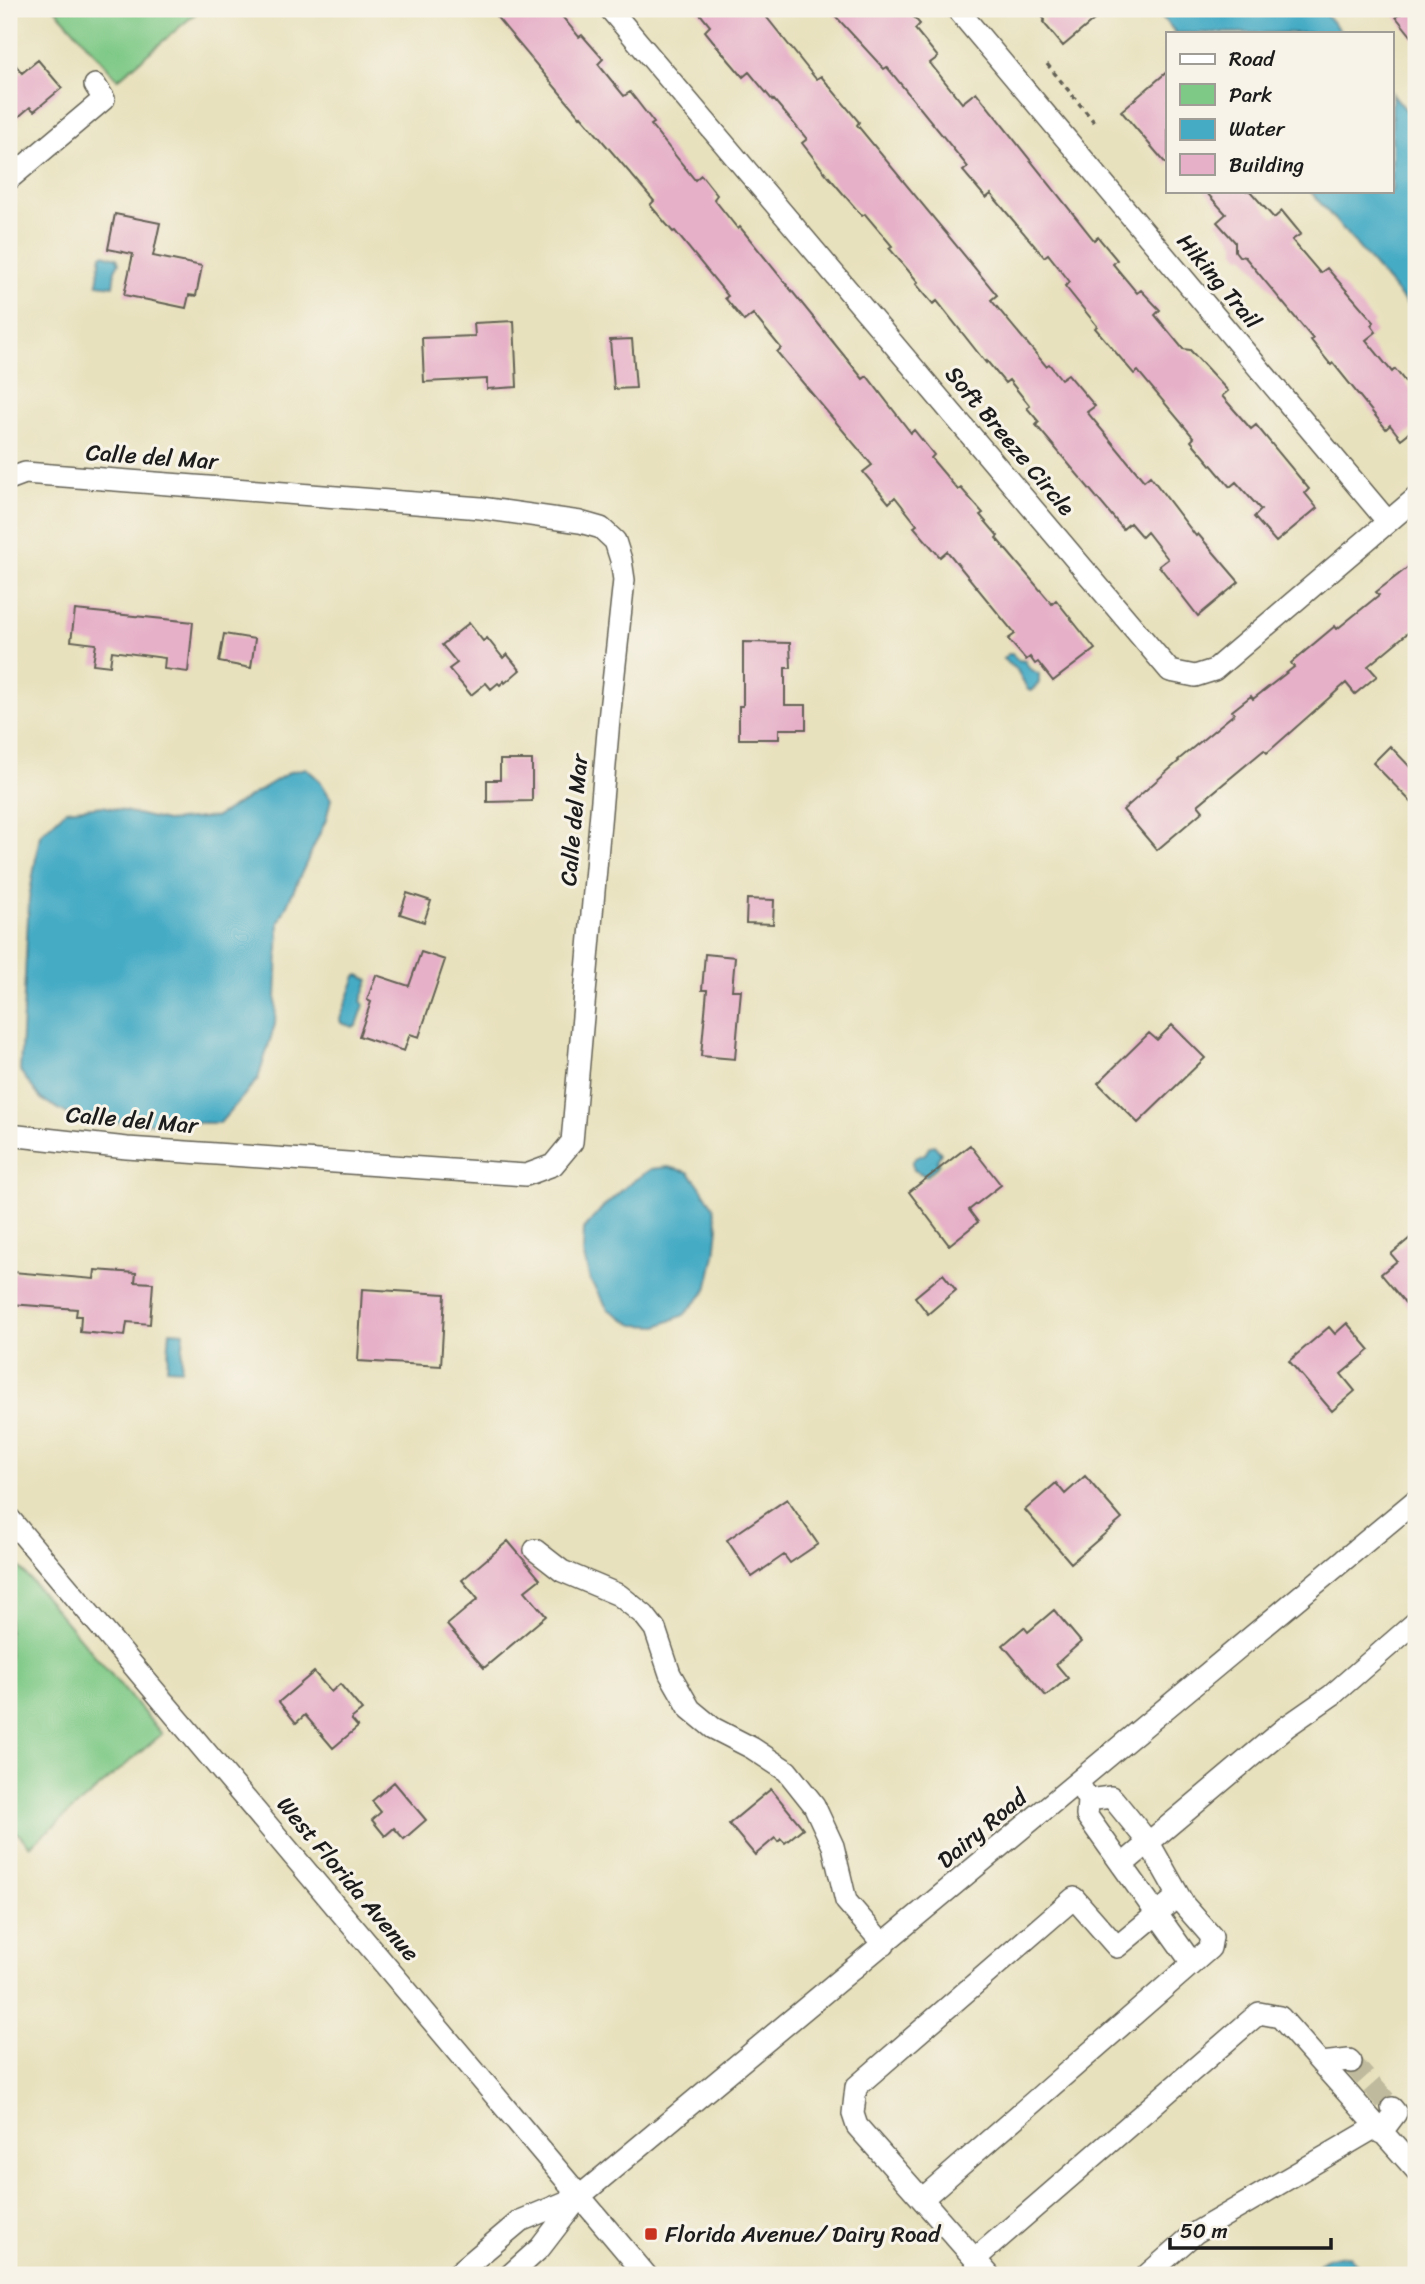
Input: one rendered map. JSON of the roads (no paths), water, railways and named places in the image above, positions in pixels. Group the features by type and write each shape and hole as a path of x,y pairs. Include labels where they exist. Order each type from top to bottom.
{"street":[{"name":"Soft Breeze Circle","path":"610,9 1170,671 1195,676 1214,670 1416,498"},
{"name":"Hiking Trail","path":"957,9 1388,522"},
{"path":"9,179 104,99 95,85"},
{"name":"Calle del Mar","path":"9,479 26,473 481,508 580,522 601,528 615,541 624,580 572,1142 553,1165 526,1175 127,1148 9,1135"},
{"name":"Dairy Road","path":"510,2275 540,2248 580,2196 884,1945 1084,1791 1416,1500"},
{"name":"West Florida Avenue","path":"9,1518 646,2275"},
{"path":"535,1550 562,1571 619,1595 645,1615 655,1629 670,1674 690,1710 713,1728 752,1748 787,1771 814,1805 833,1846 846,1901 884,1945"},
{"path":"1122,1865 1286,1727 1332,1695 1416,1622"},
{"path":"922,2199 1210,1948 1212,1937 1184,1905 1149,1843 1111,1797 1084,1791 1087,1816 1192,1963"},
{"path":"1178,1896 1116,1947 1074,1898 856,2087 853,2114 857,2126 982,2267 1259,2013 1280,2017 1416,2170"},
{"path":"1321,2063 1351,2062"},
{"path":"1147,2275 1195,2233 1378,2130 1396,2113 1392,2108"},
{"name":"Dairy Road","path":"456,2275 520,2221 580,2196"}],"water":[{"path":"1155,9 1321,9 1341,32 1175,32"},
{"path":"1394,95 1416,122 1416,296 1407,304 1311,192 1394,192"},
{"path":"101,255 117,258 119,263 115,270 113,286 97,284"},
{"path":"1008,654 1025,661 1029,668 1039,674 1039,683 1031,691 1017,670 1003,659"},
{"path":"306,768 320,781 331,799 326,820 279,922 275,1024 258,1079 220,1123 82,1122 41,1099 20,1071 29,898 40,835 66,810 103,806 166,821 216,817 290,772"},
{"path":"356,976 369,980 361,1001 364,1005 357,1025 353,1027 341,1023 340,1019"},
{"path":"934,1145 941,1153 937,1161 940,1164 926,1176 914,1170 912,1163 915,1158 925,1154 930,1146"},
{"path":"668,1167 688,1172 714,1208 718,1227 715,1255 707,1290 684,1315 658,1326 634,1325 608,1309 590,1280 583,1253 584,1229 602,1208 629,1184 651,1169"},
{"path":"170,1331 184,1332 181,1369 167,1368"},
{"path":"1349,2255 1367,2275 1308,2275 1327,2257"}],"tunnel":[{"path":"1351,2062 1392,2108"}],"place":[{"name":"Florida Avenue/ Dairy Road","path":"651,2234"}]}
